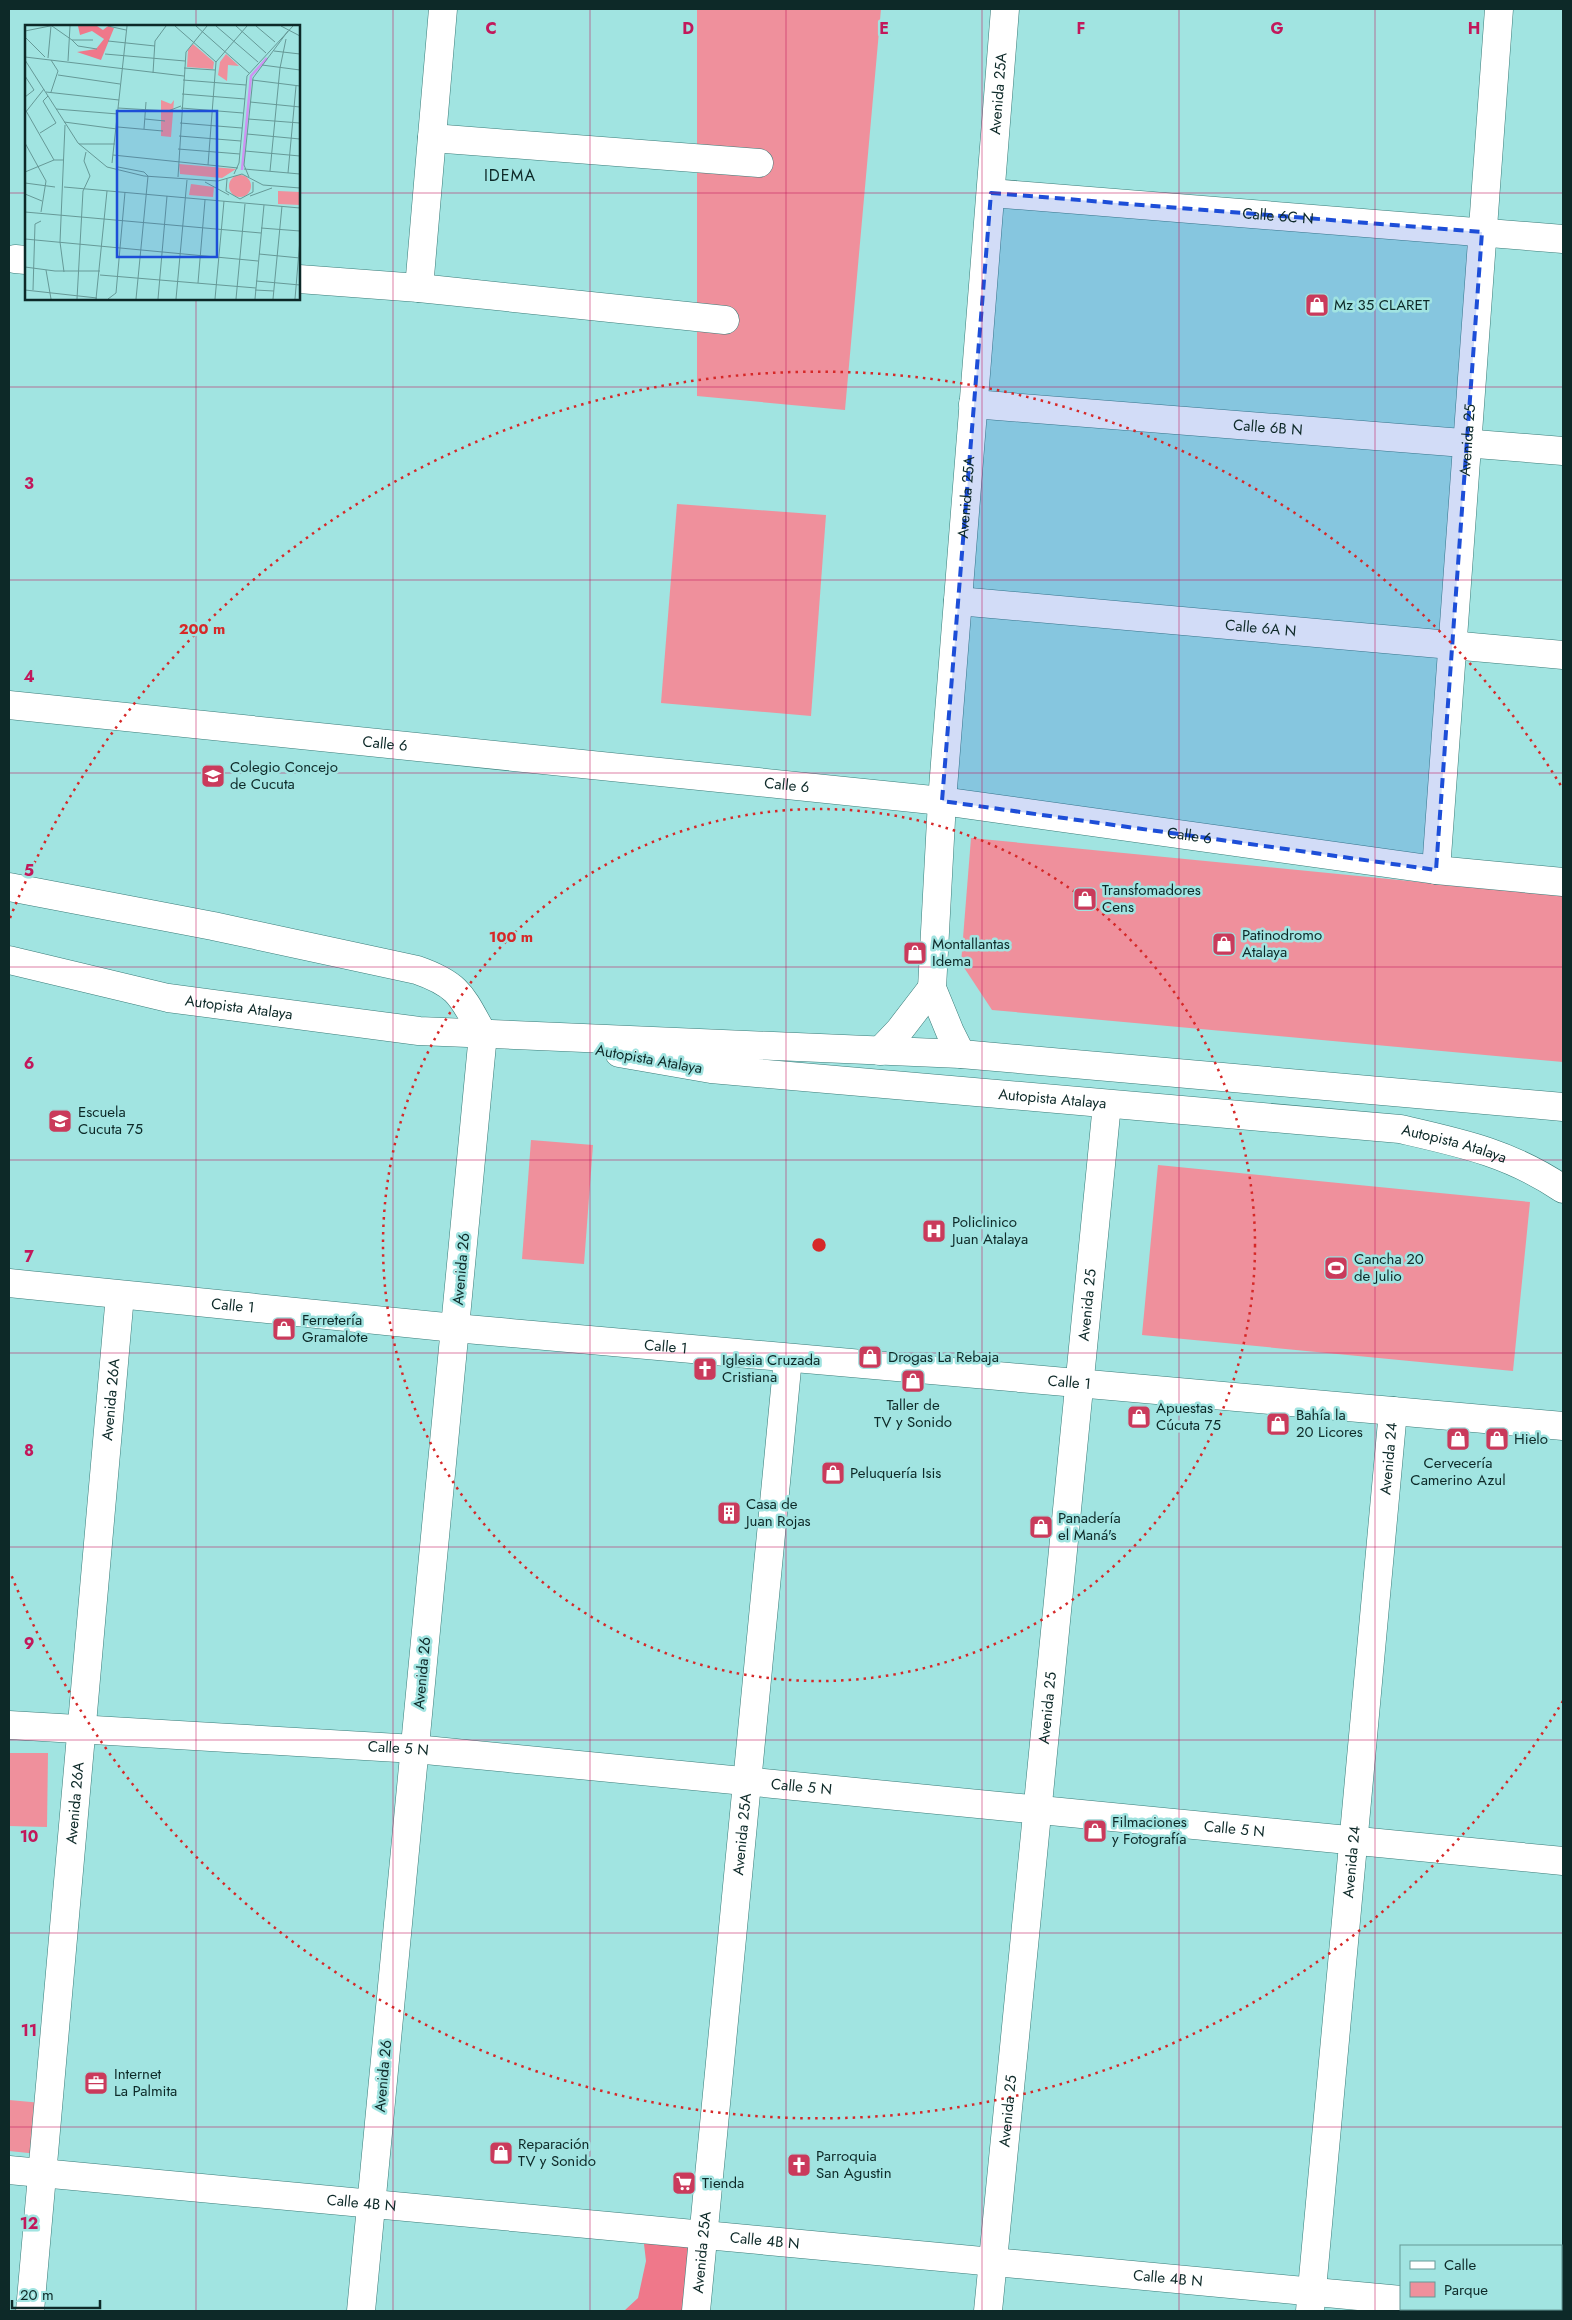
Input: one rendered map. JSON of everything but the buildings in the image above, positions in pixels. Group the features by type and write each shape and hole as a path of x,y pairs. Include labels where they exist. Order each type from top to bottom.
{"street":[{"path":"419,288 443,9"},
{"name":"Avenida 25A","path":"962,1054 950,1032 932,988 942,800 1006,9"},
{"name":"Avenida 25","path":"1436,870 1499,9"},
{"path":"432,138 759,163"},
{"name":"Calle 6C N","path":"991,193 1563,239"},
{"path":"300,279 419,288 725,320"},
{"name":"Calle 6B N","path":"974,404 1563,451"},
{"name":"Calle 6A N","path":"958,601 1563,655"},
{"name":"Calle 6","path":"9,705 942,800 1436,870 1563,882"},
{"path":"9,887 213,926 417,970 438,977 458,991 483,1034"},
{"name":"Autopista Atalaya","path":"9,960 168,998 419,1031 962,1054 1563,1107"},
{"path":"880,1051 911,1018 932,988"},
{"name":"Avenida 26","path":"361,2311 483,1034"},
{"name":"Autopista Atalaya","path":"531,1037 711,1070 1400,1129 1473,1145 1536,1171 1563,1189"},
{"name":"Avenida 25","path":"988,2311 1107,1104"},
{"name":"Calle 1","path":"9,1283 455,1328 1563,1426"},
{"name":"Avenida 26A","path":"30,2311 120,1295"},
{"name":"Avenida 25A","path":"696,2311 788,1358"},
{"name":"Avenida 24","path":"1310,2302 1392,1411"},
{"name":"Calle 5 N","path":"9,1725 414,1749 1563,1861"},
{"name":"Calle 4B N","path":"9,2170 993,2262 1310,2302 1400,2300"},
{"path":"1506,2310 1519,2311"}],"highlighted area":[{"path":"991,193 1482,232 1436,870 942,801"}],"green space":[{"path":"697,9 881,9 845,410 697,396"},
{"path":"677,504 826,515 811,716 661,703"},
{"path":"971,838 1563,896 1563,1062 992,1010 961,963"},
{"path":"531,1140 593,1145 584,1264 522,1259"},
{"name":"Cancha 20 de Julio","path":"1158,1165 1530,1202 1513,1371 1142,1335"},
{"path":"9,1753 48,1753 47,1827 9,1826"},
{"path":"9,2100 42,2103 38,2154 9,2151"}],"shaded area":[{"path":"687,2238 691,2269 689,2311 624,2311 638,2298 646,2261 644,2244"}],"place":[{"name":"Mz 35 CLARET","path":"1317,305"},
{"name":"Colegio Concejo de Cucuta","path":"213,776"},
{"name":"Transfomadores Cens","path":"1085,899"},
{"name":"Patinodromo Atalaya","path":"1224,944"},
{"name":"Montallantas Idema","path":"915,953"},
{"name":"Escuela Cucuta 75","path":"60,1121"},
{"name":"Policlinico Juan Atalaya","path":"934,1231"},
{"name":"Cancha 20 de Julio","path":"1336,1268"},
{"name":"Ferretería Gramalote","path":"284,1329"},
{"name":"Drogas La Rebaja","path":"870,1357"},
{"name":"Iglesia Cruzada Cristiana","path":"705,1369"},
{"name":"Taller de TV y Sonido","path":"913,1381"},
{"name":"Apuestas Cúcuta 75","path":"1139,1417"},
{"name":"Bahía la 20 Licores","path":"1278,1424"},
{"name":"Cervecería Camerino Azul","path":"1458,1439"},
{"name":"Hielo","path":"1497,1439"},
{"name":"Peluquería Isis","path":"833,1473"},
{"name":"Casa de Juan Rojas","path":"729,1513"},
{"name":"Panadería el Maná's","path":"1041,1527"},
{"name":"Filmaciones y Fotografía","path":"1095,1831"},
{"name":"Internet La Palmita","path":"96,2083"},
{"name":"Reparación TV y Sonido","path":"501,2153"},
{"name":"Parroquia San Agustin","path":"799,2165"},
{"name":"Tienda","path":"684,2183"}],"district":[{"name":"IDEMA","path":"510,175"}]}
